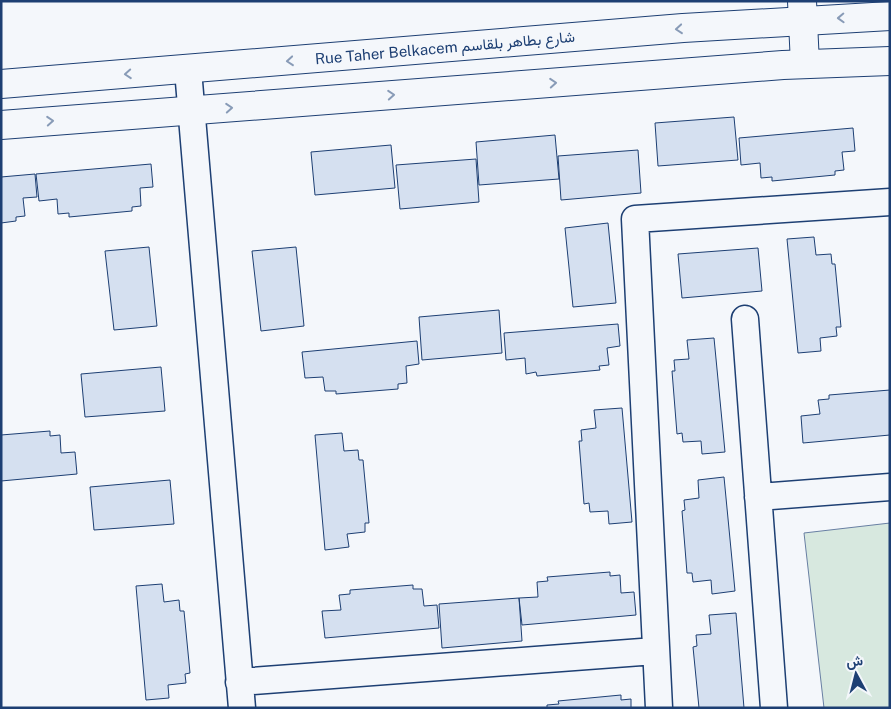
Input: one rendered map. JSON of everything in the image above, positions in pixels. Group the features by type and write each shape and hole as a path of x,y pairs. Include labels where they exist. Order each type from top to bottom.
{"main road":[{"name":"Rue Taher Belkacem شارع بطاهر بلقاسم","path":"1,84 188,70 803,11 890,16"},
{"path":"803,11 805,64"},
{"path":"1,125 805,64 890,61"}],"street":[{"path":"188,70 237,701 655,651"},
{"path":"659,708 635,219 890,202"},
{"path":"745,319 774,708"},
{"path":"758,497 890,487"}],"shaded area":[{"path":"890,523 890,708 824,708 804,533"}],"building":[{"path":"734,117 738,160 658,166 655,123"},
{"path":"853,128 855,151 842,152 844,170 835,171 835,175 772,181 772,177 761,178 760,163 741,165 739,138"},
{"path":"555,135 559,179 479,185 476,142"},
{"path":"391,145 395,188 315,195 311,152"},
{"path":"638,150 641,193 561,200 558,156"},
{"path":"476,159 479,202 400,209 396,165"},
{"path":"151,164 153,187 140,188 141,206 132,207 132,211 69,217 69,213 58,214 57,199 39,201 36,174"},
{"path":"35,174 37,197 23,198 25,216 16,217 16,221 1,223 1,177"},
{"path":"608,223 616,303 573,307 565,228"},
{"path":"814,237 816,255 831,254 832,264 835,264 841,327 836,327 837,336 820,338 821,351 798,353 787,239"},
{"path":"149,247 157,326 114,330 105,251"},
{"path":"296,247 304,326 261,331 252,251"},
{"path":"758,248 762,291 682,298 678,254"},
{"path":"499,310 502,353 422,360 419,317"},
{"path":"618,324 620,346 607,348 609,365 599,366 600,370 537,376 536,372 526,374 525,358 506,360 504,333"},
{"path":"714,338 725,452 702,454 701,441 683,442 682,433 677,434 672,371 675,371 674,360 689,359 687,340"},
{"path":"417,341 419,364 406,366 407,383 398,384 398,389 336,394 336,391 325,391 323,377 305,378 302,352"},
{"path":"161,367 165,411 85,417 81,374"},
{"path":"890,390 890,435 803,443 801,416 820,414 818,400 829,399 829,395"},
{"path":"622,408 632,522 609,524 608,511 590,512 589,503 584,504 579,441 582,441 581,430 596,428 594,410"},
{"path":"50,431 50,436 60,435 61,453 75,452 77,474 1,481 1,435"},
{"path":"342,433 344,451 358,450 359,460 363,460 369,523 365,523 365,532 347,534 349,547 325,550 315,435"},
{"path":"724,477 735,591 712,594 711,580 693,582 692,573 687,573 682,511 685,510 684,500 699,498 698,480"},
{"path":"170,480 174,524 94,530 90,487"},
{"path":"610,572 610,576 620,575 621,593 634,592 636,615 522,625 519,598 538,597 537,582 548,581 547,577"},
{"path":"162,584 164,602 179,600 180,611 184,611 190,673 185,674 186,683 168,685 169,698 146,700 136,586"},
{"path":"413,585 413,589 422,589 424,606 437,605 439,628 325,638 322,611 341,610 339,595 350,594 350,590"},
{"path":"519,598 522,641 442,648 439,604"},
{"path":"736,613 744,708 699,708 693,647 697,646 696,635 711,634 709,615"},
{"path":"621,695 621,700 631,699 631,708 547,708 547,705 559,704 558,701"}]}
